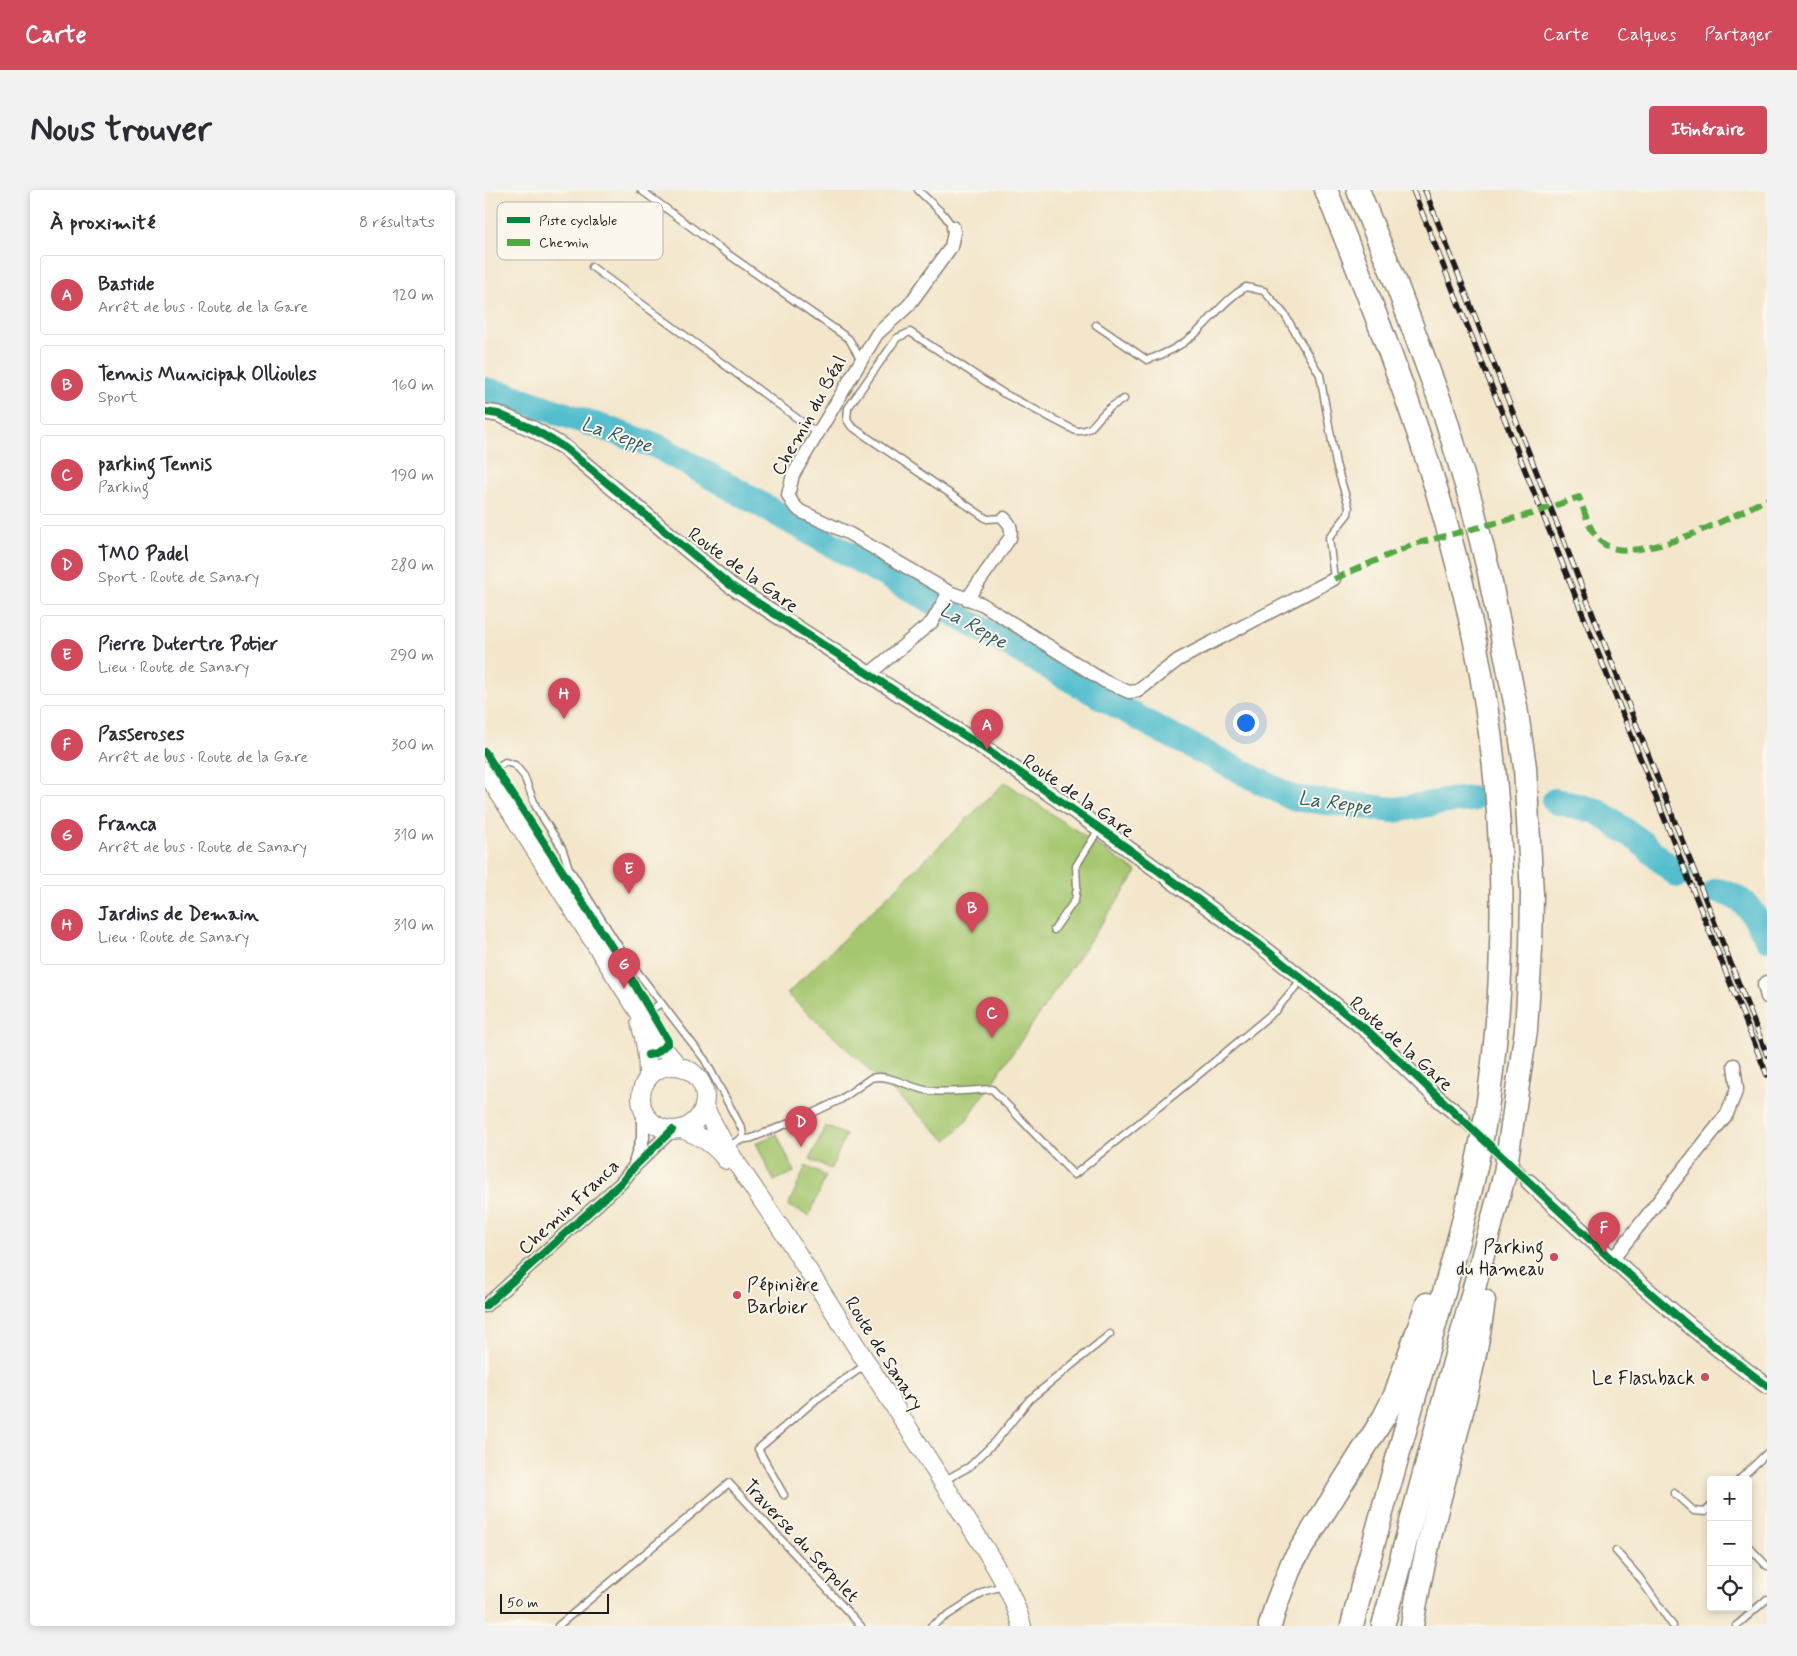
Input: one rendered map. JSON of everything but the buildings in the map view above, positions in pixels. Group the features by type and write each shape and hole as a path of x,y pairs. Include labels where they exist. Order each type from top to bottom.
{"highway":[{"path":"1326,190 1370,297 1415,420 1435,486 1475,639 1495,763 1500,838 1501,956 1494,1048 1485,1116 1473,1181 1352,1626"},
{"path":"1358,190 1396,283 1443,409 1472,505 1489,573 1516,707 1525,767 1530,847 1531,949 1526,1030 1516,1109 1505,1173 1383,1626"},
{"path":"1412,1626 1442,1489 1479,1340 1495,1213"},
{"path":"1270,1626 1275,1605 1292,1563 1371,1439 1395,1394 1423,1312 1457,1245"}],"main road":[{"name":"Route de Sanary","path":"486,772 662,1047 678,1066 688,1069 700,1080 705,1096 704,1107 734,1144 787,1239 1005,1582 1018,1611 1022,1626"},
{"name":"Route de Sanary","path":"627,994 645,1040 648,1055 648,1077 643,1086 641,1096 643,1110 647,1117 663,1129 677,1129 703,1138 721,1153 797,1267 1000,1587 1015,1626"},
{"path":"648,1077 656,1070 667,1066 678,1066"},
{"path":"677,1129 691,1125 699,1117 704,1107"}],"street":[{"name":"Chemin du Béal","path":"953,227 951,247 909,305 877,334 793,475 789,495 793,504 800,511 849,533 949,592 983,604 1104,681 1129,692 1138,691 1178,660 1334,579"},
{"name":"Route de la Gare","path":"485,412 498,414 533,429 565,448 730,585 987,750 1099,828 1255,942 1370,1033 1433,1094 1461,1118"},
{"path":"967,599 1010,538 1010,524 1004,518"},
{"path":"869,674 932,622 949,592"},
{"path":"1612,1260 1727,1114 1737,1089 1734,1065"},
{"name":"Chemin Franca","path":"634,1167 643,1138 643,1110"},
{"name":"Chemin Franca","path":"485,1306 621,1183 634,1167 677,1129"},
{"path":"1529,1182 1612,1260 1650,1299 1767,1386"}],"lane":[{"path":"641,190 657,202"},
{"path":"918,190 944,214 953,227"},
{"path":"663,206 717,247 849,339 861,360"},
{"path":"592,267 817,433"},
{"path":"1096,325 1147,360 1162,356 1193,336 1225,302 1246,287 1263,291 1285,315 1320,375 1336,464 1349,507 1348,514 1329,538 1334,579"},
{"path":"1004,518 987,519 969,508 851,426 847,420 848,408 897,338 910,332 1003,393 1075,432 1091,429 1105,411 1124,399"},
{"path":"486,772 505,762 515,765 524,776 536,807 562,848 569,868 623,953 705,1060 742,1129 743,1138 734,1144"},
{"path":"1054,930 1075,900 1077,887 1076,866 1099,828"},
{"path":"734,1144 804,1117 840,1100 871,1078 877,1077 886,1078 917,1089 933,1091 992,1089 1074,1175 1275,1011 1302,979"},
{"path":"643,1016 661,1003"},
{"path":"942,1482 969,1467 996,1441 1030,1399 1110,1334"},
{"path":"783,1495 758,1450 818,1398 861,1368"},
{"path":"1743,1476 1767,1453"},
{"name":"Traverse du Serpolet","path":"558,1626 729,1483 861,1626"},
{"path":"1674,1493 1694,1511 1705,1512 1707,1510"},
{"path":"1752,1550 1767,1566"},
{"path":"1615,1551 1639,1577 1673,1626"},
{"path":"931,1626 985,1591 1000,1587"},
{"path":"1736,1626 1767,1599"}],"green space":[{"path":"1005,782 1137,872 965,1122 947,1141 787,994"},
{"path":"825,1126 846,1135 831,1169 810,1159"},
{"path":"777,1134 794,1172 774,1181 756,1143"},
{"path":"806,1166 826,1176 809,1216 788,1206"}],"waterway":[{"name":"La Reppe","path":"485,390 510,396 657,446 1162,731 1293,798 1395,810 1472,799"},
{"name":"La Reppe","path":"1555,801 1597,811 1640,841 1678,875"},
{"name":"La Reppe","path":"1717,891 1735,897 1748,907 1767,938"}],"tunnel":[{"path":"1462,1118 1529,1182"}],"railway":[{"path":"1413,190 1767,1075"},
{"path":"1425,190 1767,1055"}],"marked path":[{"path":"1334,579 1414,544 1531,514 1579,497 1595,535 1604,544 1619,549 1639,549 1686,536 1710,527 1767,499"}],"cycle path":[{"path":"485,412 498,414 533,429 565,448 730,585 987,750 1115,839 1256,942 1370,1033 1612,1260 1691,1328 1767,1386"},
{"path":"485,752 622,963 668,1041 656,1053 648,1055"},
{"path":"485,1306 621,1183 634,1167 672,1130"}],"place":[{"name":"Jardins de Demain","path":"564,719"},
{"name":"Bastide","path":"987,750"},
{"name":"Pierre Dutertre Potier","path":"629,894"},
{"name":"Tennis Municipak Ollioules","path":"972,933"},
{"name":"Franca","path":"624,989"},
{"name":"parking Tennis","path":"992,1038"},
{"name":"TMO Padel","path":"801,1147"},
{"name":"Passeroses","path":"1604,1253"},
{"name":"Parking du Hameau","path":"1554,1257"},
{"name":"Pépinière Barbier","path":"737,1295"},
{"name":"Le Flashback","path":"1705,1377"}]}
